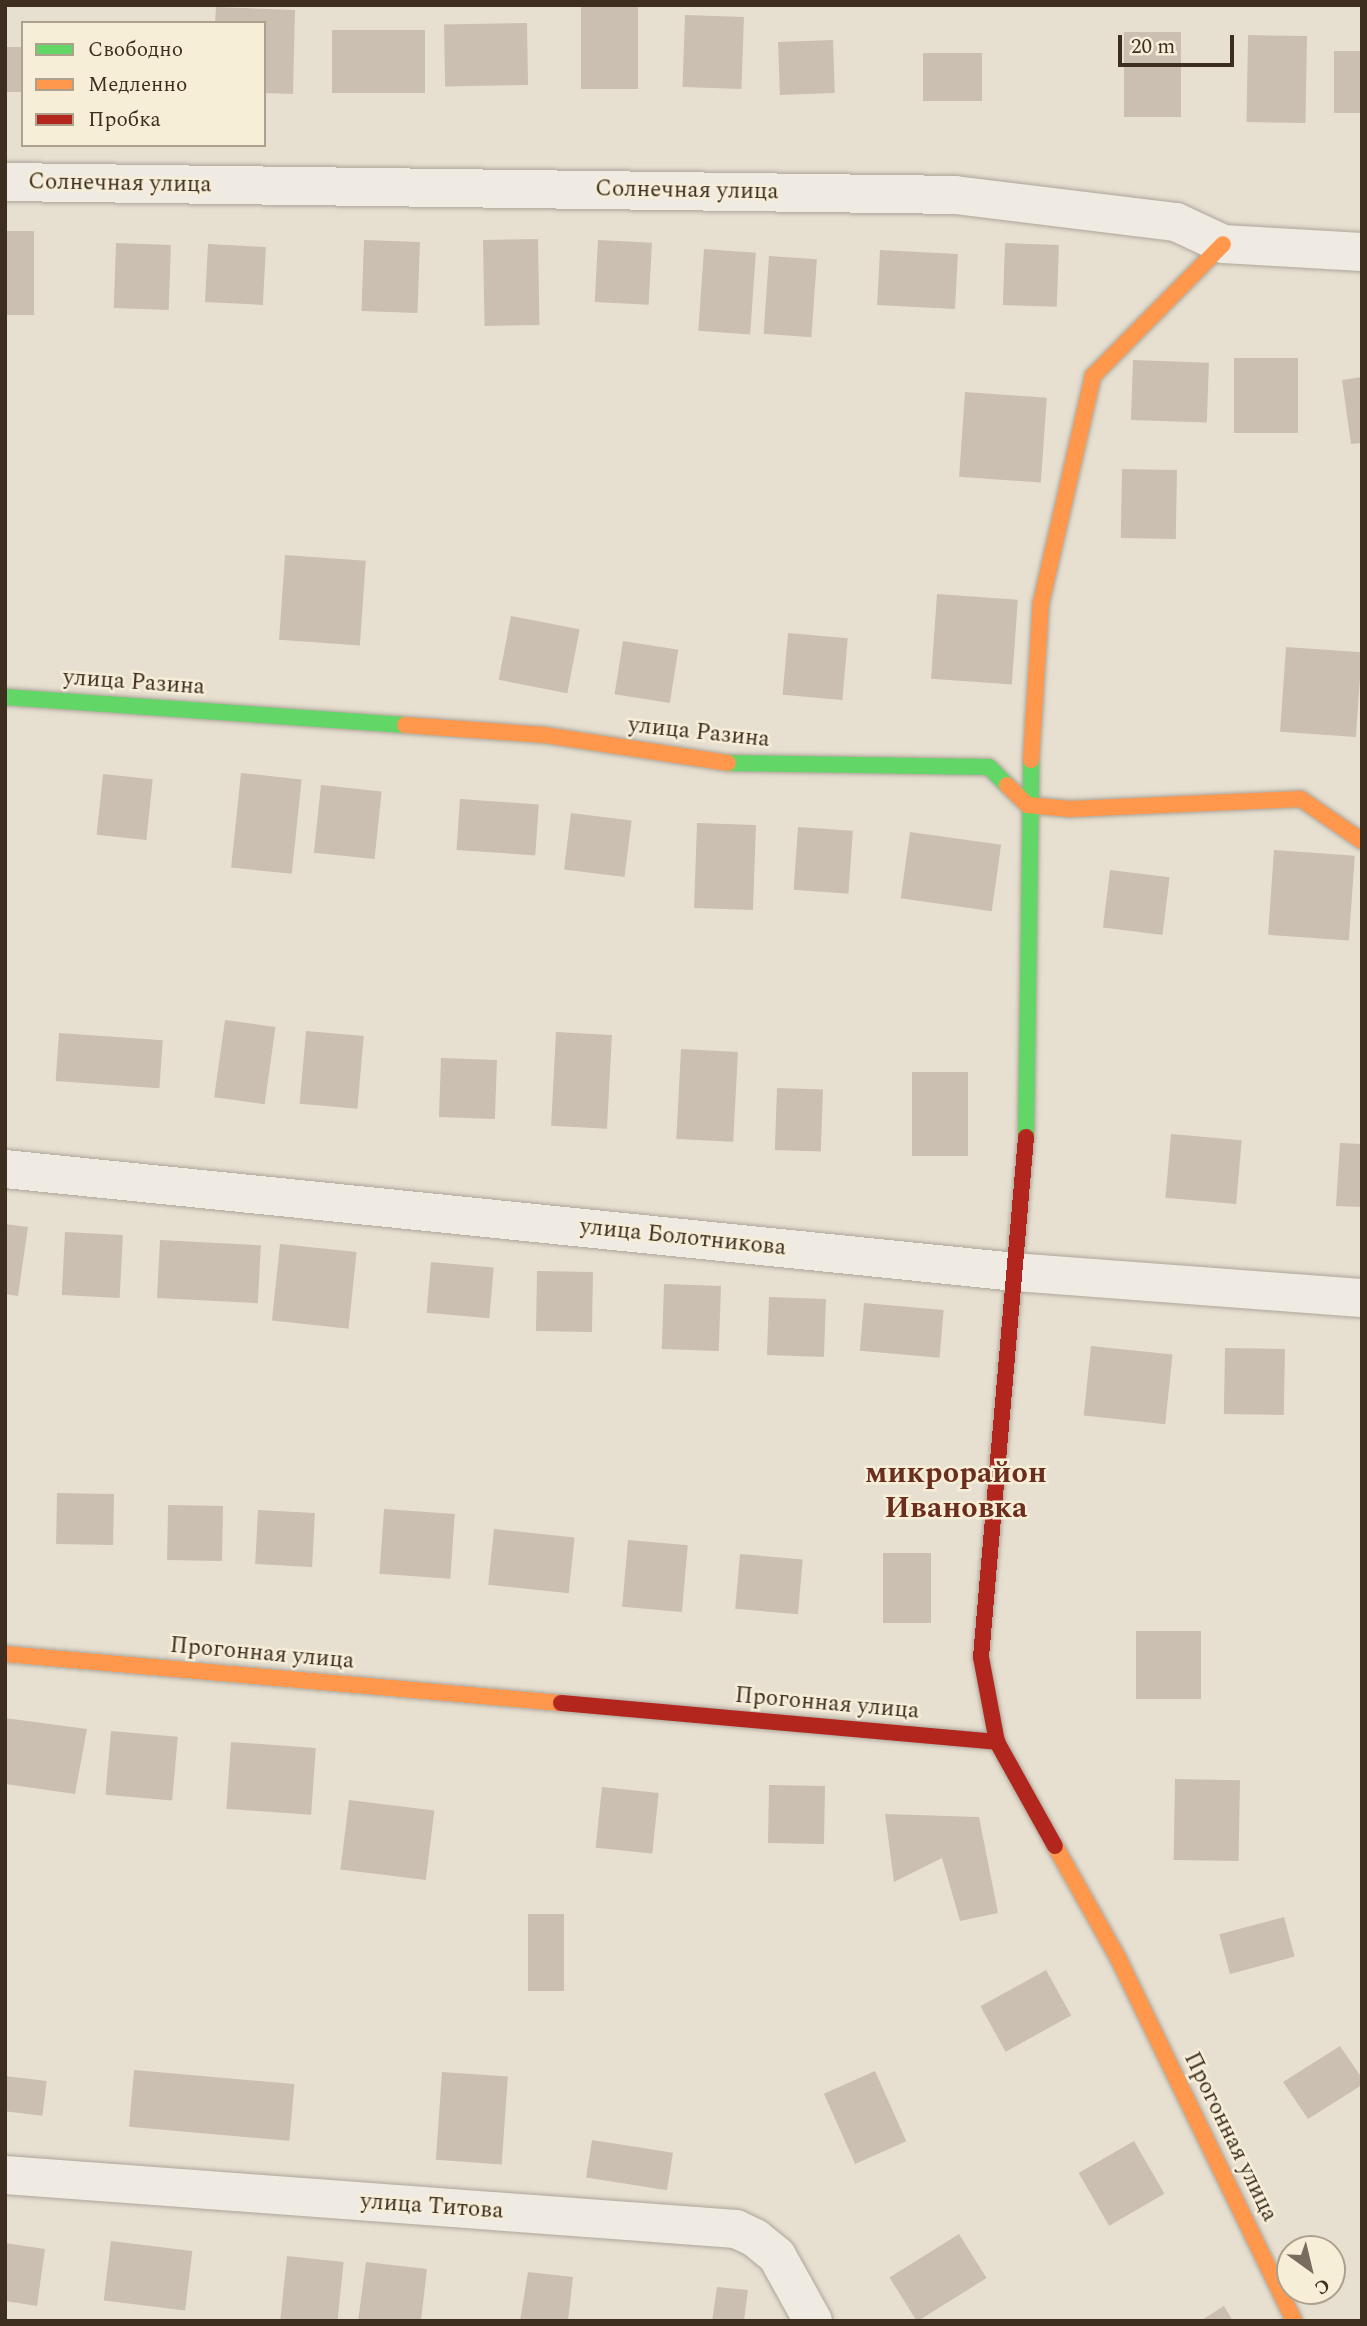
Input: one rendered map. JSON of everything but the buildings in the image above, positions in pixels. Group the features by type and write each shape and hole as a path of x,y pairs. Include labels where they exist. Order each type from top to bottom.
{"street":[{"name":"Солнечная улица","path":"5,183 955,195 1175,222 1223,244 1362,252"},
{"path":"997,1742 981,1657 1027,1121 1028,805 1041,603 1093,376 1223,244"},
{"name":"улица Разина","path":"5,697 545,735 736,764 989,767 1028,805"},
{"path":"1028,805 1070,809 1301,800 1362,841"},
{"name":"улица Болотникова","path":"5,1170 1015,1272 1362,1298"},
{"name":"Прогонная улица","path":"5,1654 997,1742 1118,1958 1294,2321"},
{"name":"улица Титова","path":"5,2175 736,2230 755,2238 777,2256 813,2321"}],"traffic: fast":[{"path":"5,697 405,725"},
{"path":"1026,1137 1031,760"},
{"path":"728,763 989,767 1007,785"}],"traffic: slow":[{"path":"1031,760 1041,603 1093,376 1223,244"},
{"path":"405,725 545,735 728,763"},
{"path":"1007,785 1028,805 1070,809 1301,799 1362,841"},
{"path":"5,1654 561,1703"},
{"path":"1055,1846 1118,1958 1294,2321"}],"traffic: jam":[{"path":"997,1742 981,1657 1026,1137"},
{"path":"561,1703 997,1742 1055,1846"}],"district":[{"name":"микрорайон Ивановка","path":"956,1490"}]}
